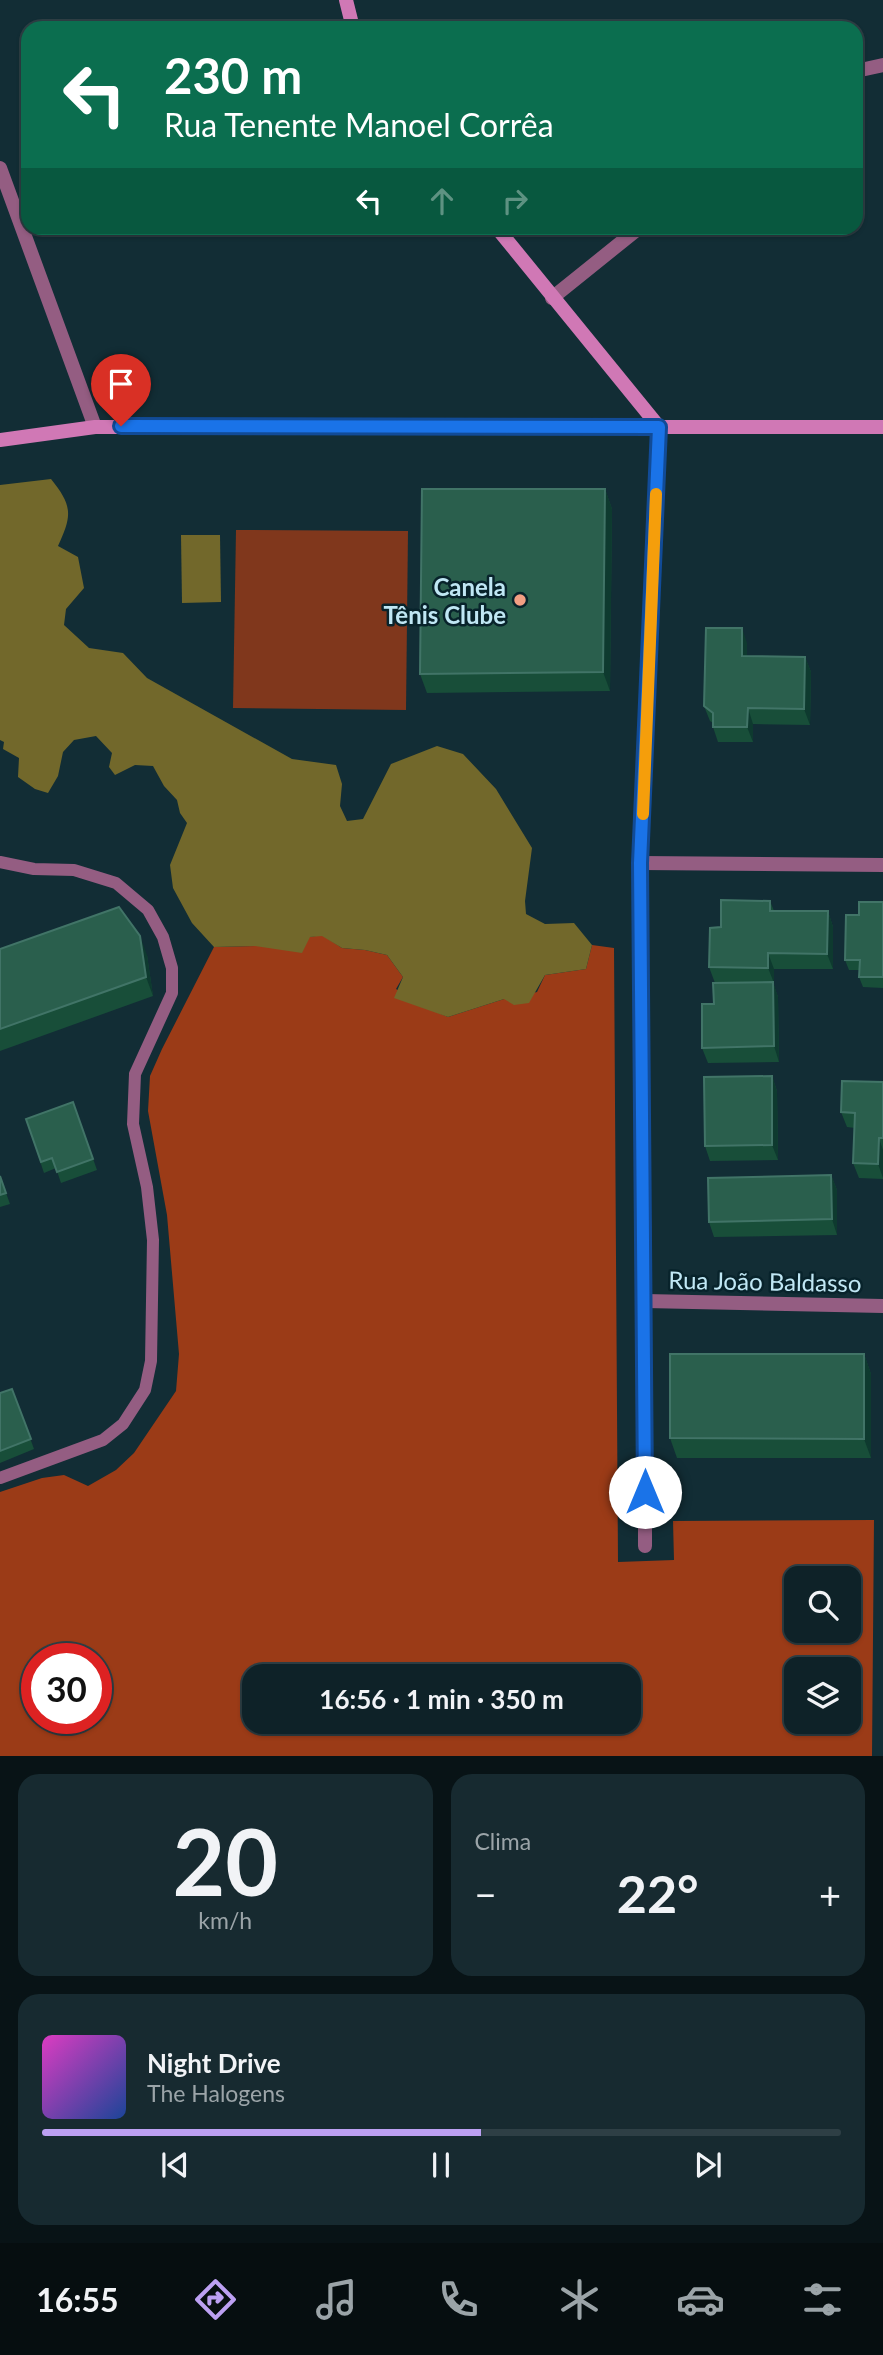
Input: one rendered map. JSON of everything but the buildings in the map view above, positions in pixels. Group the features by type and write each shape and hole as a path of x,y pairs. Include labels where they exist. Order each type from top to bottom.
{"street":[{"path":"346,0 351,21"},
{"path":"863,69 883,65"},
{"path":"0,168 21,225"},
{"path":"25,235 95,426"},
{"path":"502,235 659,427 640,863 645,1546"},
{"path":"552,298 630,235"},
{"path":"0,439 95,426 883,427"},
{"path":"640,863 883,865"},
{"name":"Rua João Baldasso","path":"645,1301 883,1306"}],"lane":[{"path":"0,862 34,869 74,870 116,883 148,910 163,937 172,968 172,993 135,1074 134,1124 147,1187 153,1240 150,1361 145,1390 123,1424 103,1440 0,1478"}],"shaded area":[{"path":"51,479 67,504 68,511 66,527 58,546 78,557 84,588 66,609 64,625 89,648 123,653 147,678 292,759 336,765 342,784 340,806 347,821 363,819 391,764 437,746 463,754 496,789 532,848 525,901 526,914 545,924 574,923 592,945 586,969 545,975 529,1003 514,1005 504,999 448,1017 394,998 403,977 387,955 342,948 322,936 310,937 302,953 255,946 214,947 192,923 173,888 170,865 187,823 180,813 177,800 164,786 153,766 135,765 115,775 109,767 112,753 96,736 74,740 63,752 58,776 48,793 35,789 18,777 19,758 3,749 4,742 0,740 0,485"},
{"path":"236,530 408,531 406,710 233,708"},
{"path":"181,535 220,535 221,602 182,603"},
{"path":"322,935 342,948 387,955 403,977 396,989 448,1017 504,999 537,992 545,975 586,969 592,945 614,948 618,1562 674,1560 673,1521 874,1520 872,1756 0,1756 0,1492 42,1478 64,1475 88,1486 116,1470 134,1453 176,1391 179,1354 167,1215 148,1111 150,1076 214,947 255,946"}],"slow traffic":[{"path":"643,814 656,494"}],"place":[{"name":"Canela Tênis Clube","path":"520,600"}],"route":[{"path":"121,426 659,427 640,863 645,1492"}]}
